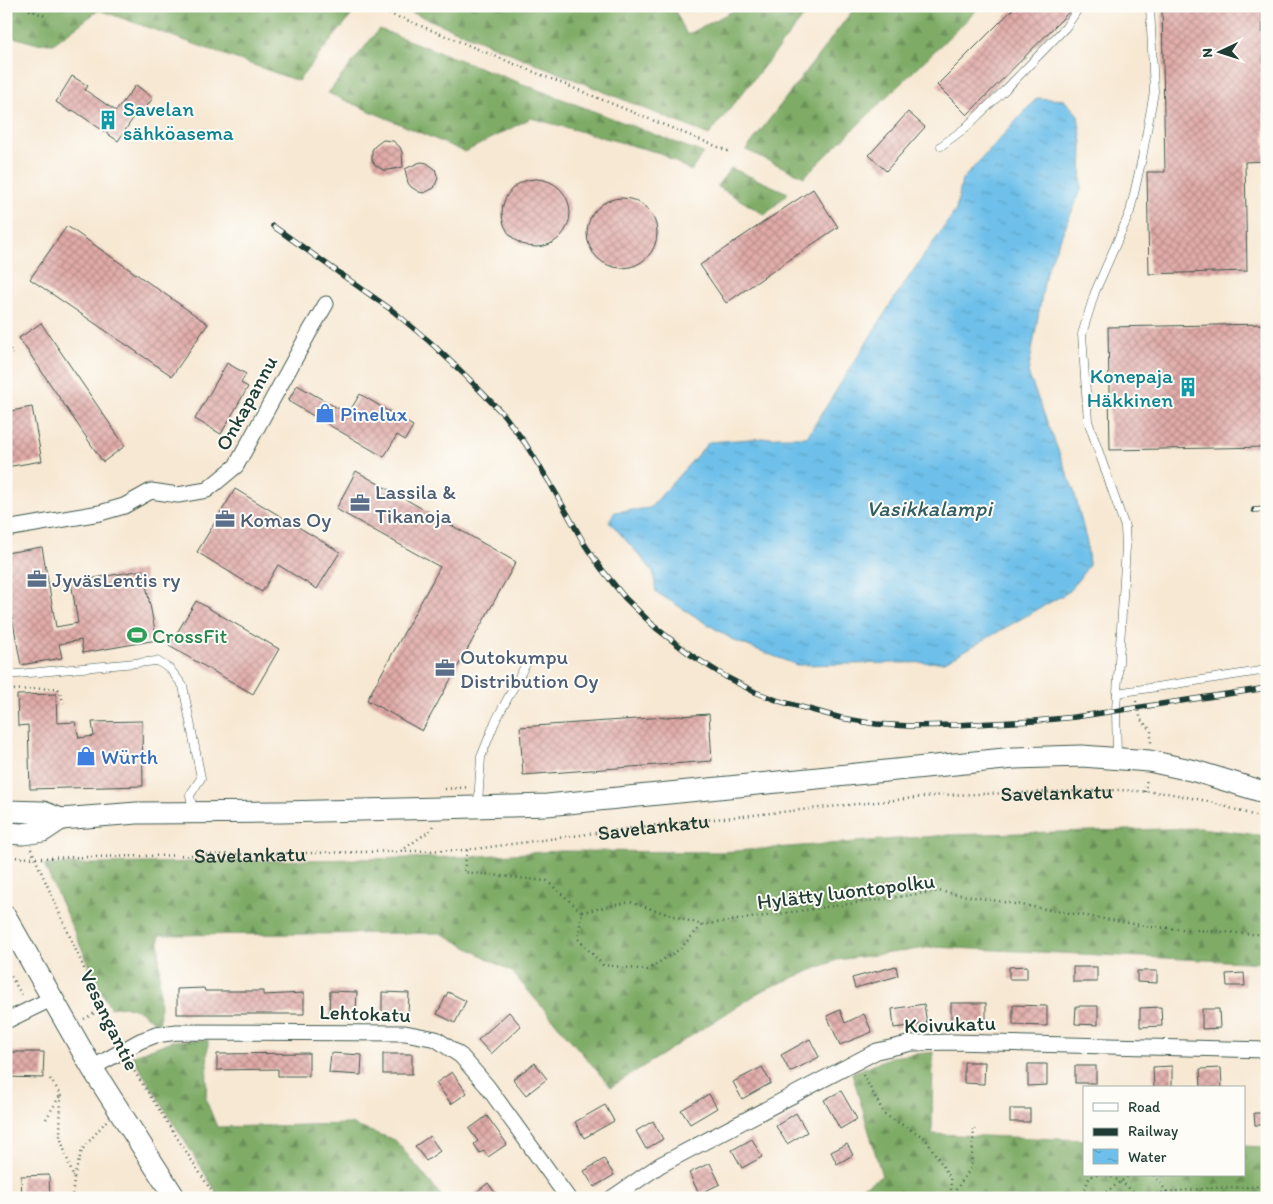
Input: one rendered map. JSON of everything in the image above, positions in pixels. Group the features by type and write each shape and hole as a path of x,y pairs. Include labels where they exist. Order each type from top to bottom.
{"main road":[{"name":"Savelankatu","path":"6,811 43,812 61,819 136,813 282,812 548,805 1014,758 1082,756 1149,761 1195,771 1267,794"},
{"name":"Savelankatu","path":"6,833 23,834 44,831 61,819"},
{"name":"Vesangantie","path":"6,917 92,1068 175,1198"}],"street":[{"name":"Onkapannu","path":"6,529 100,513 124,506 151,491 178,496 207,490 236,466 326,304"},
{"path":"6,1021 53,998"},
{"name":"Lehtokatu","path":"92,1068 140,1040 156,1035 177,1032 405,1033 436,1039 461,1056 487,1086 568,1198"},
{"name":"Koivukatu","path":"612,1198 660,1165 877,1051 912,1043 951,1042 1267,1050"}],"lane":[{"path":"941,146 965,128 1007,88 1066,27 1080,6"},
{"path":"1117,759 1116,710 1126,547 1125,527 1088,421 1082,334 1095,292 1130,212 1142,158 1154,92 1150,6"},
{"path":"7,675 157,660 170,669 183,686 201,778 190,795 194,813"},
{"path":"478,807 481,758 495,722 527,662"},
{"path":"1117,693 1267,670"}],"path":[{"path":"20,6 48,17"},
{"path":"365,6 404,19 728,151"},
{"path":"6,77 15,79"},
{"path":"6,340 12,354"},
{"path":"7,675 10,690 58,688 64,703"},
{"path":"1135,690 1140,720 1151,730 1145,792"},
{"name":"Savelankatu","path":"6,858 467,850 648,826 943,796 1120,790 1167,793 1207,801 1267,820"},
{"path":"467,850 464,872 547,882 582,912 578,939 603,965 647,970 680,949 702,924"},
{"name":"Vesangantie","path":"36,858 121,1052 216,1198"},
{"name":"Hylätty luontopolku","path":"582,912 630,902 702,924 938,891 1152,926 1267,935"},
{"path":"856,1063 885,1115 925,1138 950,1177 952,1196"},
{"path":"50,1080 60,1094 60,1137 74,1179"},
{"path":"46,1119 60,1094"},
{"path":"72,1198 74,1179 82,1150 109,1117"},
{"path":"952,1196 971,1168 974,1129"},
{"path":"1081,1198 1090,1176"},
{"path":"1109,1176 1120,1181 1141,1197"},
{"path":"1098,1198 1128,1176"},
{"path":"1155,1176 1167,1192 1166,1198"},
{"path":"1107,1198 1141,1197 1167,1192 1212,1188 1256,1187 1267,1182"},
{"path":"924,1198 952,1196 960,1198"}],"green space":[{"path":"6,6 359,6 298,81 99,10 53,44 34,43 6,35"},
{"path":"396,6 673,6 687,35 742,6 812,6 709,135"},
{"path":"856,6 981,6 804,177 746,150"},
{"path":"379,29 703,153 691,171 660,153 531,118 465,152 328,93"},
{"path":"731,168 788,193 765,215 717,186"},
{"path":"1200,828 1267,836 1267,963 934,947 837,960 763,990 611,1087 512,972 441,933 159,935 160,1027 140,1011 124,1006 110,1008 44,865 465,857 560,851 721,852 950,835"},
{"path":"208,1040 206,1100 217,1127 350,1124 395,1140 443,1198 220,1198 132,1056 172,1041"},
{"path":"933,1052 932,1134 1083,1140 1083,1176 1246,1176 1246,1146 1267,1147 1267,1198 842,1198 882,1176 852,1073 891,1057"}],"water":[{"name":"Vasikkalampi","path":"1037,98 1064,100 1078,115 1082,144 1081,190 1046,272 1028,373 1074,491 1087,543 1089,565 1070,591 945,662 797,665 735,641 656,592 653,571 609,521 615,512 650,508 709,442 807,437 899,291 956,210 962,180"}],"building":[{"path":"1016,6 1073,6 967,115 937,85"},
{"path":"1162,6 1262,6 1265,161 1245,162 1247,271 1149,274 1147,172 1165,172"},
{"path":"72,76 88,86 85,90 116,111 136,85 153,98 142,113 138,111 118,141 73,110 71,112 56,102"},
{"path":"908,112 925,127 886,171 869,155"},
{"path":"383,140 393,141 400,147 403,167 383,170 375,165 372,160 372,150"},
{"path":"422,162 435,169 438,178 434,188 424,193 411,187 408,183 405,169"},
{"path":"536,179 549,182 560,189 567,200 570,213 567,226 560,237 549,244 536,247 523,244 512,237 505,226 502,213 505,200 512,189 523,182"},
{"path":"813,189 838,227 726,303 700,265"},
{"path":"622,198 635,201 647,208 654,220 657,233 654,246 647,258 635,265 622,268 609,265 597,258 590,246 587,233 590,220 597,208 609,201"},
{"path":"67,226 208,324 172,376 30,279"},
{"path":"41,323 125,446 103,462 19,338"},
{"name":"Konepaja Häkkinen","path":"1267,324 1267,447 1110,450 1108,327"},
{"path":"227,363 246,374 241,383 248,387 221,434 195,419"},
{"path":"297,385 348,414 360,394 413,426 405,440 397,435 384,457 288,401"},
{"path":"32,407 42,461 6,467 6,412"},
{"path":"356,471 516,562 422,731 367,700 440,567 336,509"},
{"path":"235,489 340,552 317,589 278,565 262,592 197,552"},
{"path":"42,547 56,627 78,623 71,582 143,570 157,640 83,653 81,640 59,644 62,658 21,665 6,585 6,553"},
{"path":"196,601 279,649 253,694 169,646"},
{"name":"Würth","path":"56,694 57,723 75,722 79,738 94,736 92,722 142,721 143,786 30,789 28,725 18,726 17,695"},
{"path":"709,714 712,761 523,775 520,727"},
{"path":"896,966 898,976 855,988 852,978"},
{"path":"1027,966 1027,979 1009,979 1009,967"},
{"path":"1073,967 1097,967 1097,982 1073,982"},
{"path":"1137,971 1157,971 1157,983 1137,982"},
{"path":"1244,973 1245,986 1227,986 1226,974"},
{"path":"204,988 205,991 263,991 263,995 304,993 304,1014 177,1014 177,989"},
{"path":"330,991 357,992 356,1012 329,1012"},
{"path":"382,992 409,993 408,1015 382,1014"},
{"path":"448,992 466,1001 455,1023 437,1014"},
{"path":"951,1003 986,1003 986,1023 951,1023"},
{"path":"924,1004 927,1024 894,1028 892,1009"},
{"path":"1013,1005 1047,1006 1047,1026 1013,1025"},
{"path":"1076,1006 1098,1006 1098,1025 1075,1024"},
{"path":"1161,1007 1162,1026 1140,1027 1140,1008"},
{"path":"1202,1009 1219,1009 1220,1028 1202,1029"},
{"path":"840,1010 845,1023 864,1014 872,1032 840,1045 827,1016"},
{"path":"509,1012 521,1026 491,1054 478,1040"},
{"path":"810,1039 819,1057 790,1072 781,1055"},
{"path":"6,1052 44,1052 43,1078 6,1077"},
{"path":"309,1053 309,1076 278,1076 278,1069 217,1070 217,1054"},
{"path":"331,1053 362,1055 361,1075 329,1073"},
{"path":"383,1054 412,1054 412,1074 383,1074"},
{"path":"964,1062 985,1062 984,1084 964,1083"},
{"path":"535,1063 547,1079 526,1095 513,1079"},
{"path":"1028,1064 1047,1064 1047,1085 1028,1086"},
{"path":"1075,1066 1096,1066 1096,1083 1075,1083"},
{"path":"1172,1066 1172,1086 1154,1086 1153,1067"},
{"path":"762,1067 771,1083 742,1099 733,1082"},
{"path":"1221,1068 1222,1086 1201,1086 1200,1069"},
{"path":"452,1072 467,1093 451,1104 436,1083"},
{"path":"841,1091 857,1119 840,1129 824,1100"},
{"path":"709,1094 717,1108 690,1124 681,1110"},
{"path":"605,1105 614,1121 584,1138 575,1122"},
{"path":"1010,1109 1030,1109 1030,1122 1010,1122"},
{"path":"796,1113 807,1132 787,1144 776,1126"},
{"path":"1254,1113 1267,1113 1267,1125 1255,1125"},
{"path":"487,1116 507,1144 488,1157 484,1151 480,1153 474,1144 478,1141 469,1129"},
{"path":"653,1121 663,1139 646,1149 636,1131"},
{"path":"430,1136 440,1151 426,1161 415,1146"},
{"path":"752,1139 762,1157 742,1168 732,1150"},
{"path":"847,1144 853,1155 837,1164 831,1152"},
{"path":"604,1159 614,1175 594,1187 584,1171"},
{"path":"710,1163 720,1184 699,1194 689,1173"},
{"path":"49,1175 50,1198 22,1198 21,1176"},
{"path":"488,1183 499,1198 469,1198"}],"railway":[{"path":"273,226 393,311 466,376 504,415 525,443 585,545 625,598 656,628 691,655 726,677 755,692 779,701 841,718 876,724 909,726 1035,721 1075,717 1267,688"},
{"path":"1254,510 1267,509"}],"place":[{"name":"Savelan sähköasema","path":"108,120"},
{"name":"Konepaja Häkkinen","path":"1188,387"},
{"name":"Pinelux","path":"325,413"},
{"name":"Lassila & Tikanoja","path":"360,503"},
{"name":"Komas Oy","path":"225,519"},
{"name":"JyväsLentis ry","path":"37,579"},
{"name":"CrossFit","path":"137,635"},
{"name":"Outokumpu Distribution Oy","path":"445,668"},
{"name":"Würth","path":"86,756"}]}
